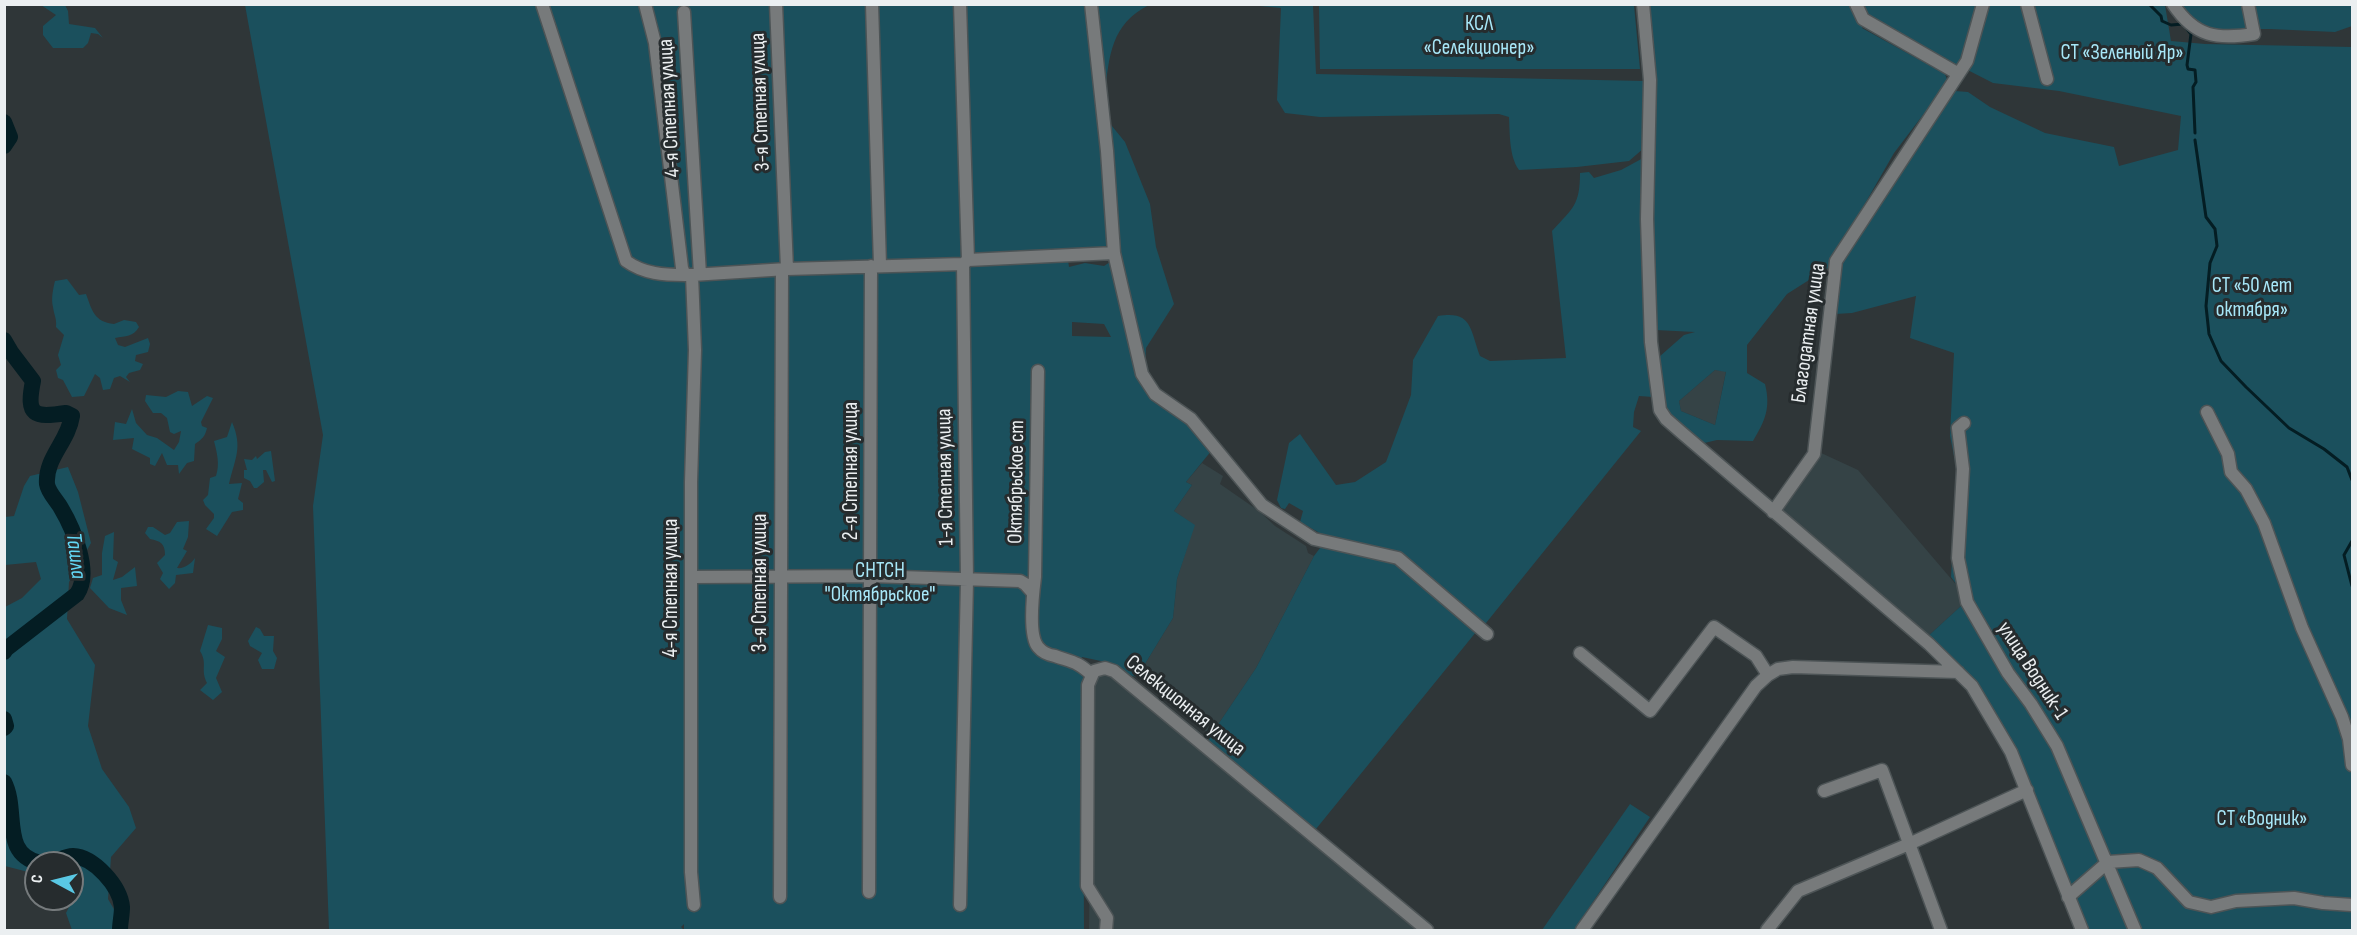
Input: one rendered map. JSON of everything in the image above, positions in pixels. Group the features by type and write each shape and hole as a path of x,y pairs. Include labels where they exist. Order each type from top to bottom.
{"street":[{"path":"542,4 626,261 634,267 659,275 693,275 1114,253"},
{"path":"645,4 655,43 682,268 693,275"},
{"name":"3-я Степная улица","path":"776,4 784,269 780,577 780,897"},
{"name":"2-я Степная улица","path":"869,892 875,265 872,4"},
{"name":"1-я Степная улица","path":"960,4 966,262 967,580 960,905"},
{"path":"1091,4 1107,151 1114,253 1142,374 1155,394 1191,419 1262,505 1314,539 1398,558 1487,634"},
{"path":"1643,4 1650,80 1647,219 1651,342 1660,410 1666,419 1938,653 1972,686 2011,752 2082,930"},
{"path":"1856,4 1863,19 1957,73"},
{"name":"Благодатная улица","path":"1773,512 1814,453 1836,261 1967,61 1983,4"},
{"path":"2027,4 2047,79"},
{"path":"2173,4 2182,17 2200,32 2210,36 2237,37 2254,34 2248,4"},
{"name":"4-я Степная улица","path":"684,12 694,350 691,482 691,872 694,905"},
{"name":"Октябрьское ст","path":"1038,371 1034,641 1038,647 1054,656 1073,660 1092,675"},
{"path":"2207,412 2228,454 2230,472 2246,489 2264,523 2302,628 2342,717 2349,739 2352,765"},
{"name":"улица Водник-1","path":"1964,423 1958,428 1964,469 1958,558 1967,602 2008,673 2031,704 2057,746 2135,930"},
{"path":"692,577 871,576 1020,581 1033,593"},
{"path":"1580,653 1650,711 1714,627 1756,656 1768,675"},
{"path":"1933,671 1938,666 1938,653"},
{"path":"1582,930 1718,737 1756,686 1768,675 1778,669 1793,667 1958,672"},
{"name":"Селекционная улица","path":"1106,930 1107,918 1087,886 1086,714 1088,685 1092,675 1100,668 1114,671 1427,930"},
{"path":"1824,791 1882,770 1941,930"},
{"path":"1767,930 1798,891 2027,790"},
{"path":"2068,897 2108,862 2139,860 2157,868 2189,902 2211,907 2236,901 2294,898 2352,905"}],"shaded area":[{"path":"1715,370 1726,371 1715,425 1681,411 1679,401"},
{"path":"1819,452 1858,470 1959,588 1961,606 1926,638 1779,511"},
{"path":"1202,463 1223,476 1220,484 1259,511 1275,526 1306,546 1308,553 1314,556 1256,668 1211,735 1137,677 1173,618 1177,579 1194,525 1174,511 1192,485 1186,482"},
{"path":"1105,670 1422,930 1089,930 1092,679"}],"green space":[{"path":"41,5 65,5 69,24 95,28 103,38 91,33 88,43 83,48 53,48 43,35 43,26 56,15"},
{"name":"СНТСН \"Октябрьское\"","path":"245,5 1087,5 1112,256 1068,260 1069,267 1085,263 1104,266 1113,260 1140,375 1189,421 1212,450 1186,482 1192,485 1174,511 1195,525 1177,579 1173,618 1137,677 1128,675 1115,664 1082,657 1081,670 1085,684 1083,713 1084,930 688,930 684,929 684,924 681,927 684,930 329,930 313,506 323,435","holes":["1072,322 1104,324 1111,337 1072,336"]},
{"path":"1094,5 1149,5 1136,13 1119,31 1108,67 1105,94"},
{"path":"1250,5 1313,5 1316,74 1644,81 1646,85 1644,148 1629,161 1519,170 1512,152 1509,117 1499,114 1320,117 1285,113 1277,100 1281,8"},
{"name":"КСЛ «Селекционер»","path":"1319,5 1634,5 1640,69 1320,69"},
{"path":"1649,5 2165,5 2171,41 2205,44 2352,47 2352,930 2087,930 1995,714 1926,638 1961,606 1959,588 1951,577 1957,471 1950,436 1954,353 1910,338 1916,296 1852,313 1835,314 1841,264 1934,119 1955,91 1968,92 1990,107 2045,133 2114,147 2119,166 2178,150 2181,116 2059,91 1993,83 1868,19 1862,28 1945,74 1948,82 1894,153 1828,268 1787,294 1747,345 1747,373 1765,384 1767,393 1764,421 1753,441 1717,440 1700,444 1664,409 1659,357 1684,335 1695,332 1656,330 1653,216 1656,80","holes":["1715,370 1726,372 1715,425 1681,411 1679,401"]},
{"path":"2178,5 2352,5 2352,26 2335,32 2206,29 2192,20"},
{"path":"1107,120 1125,142 1150,204 1156,247 1174,304 1146,348 1145,368 1118,252"},
{"path":"1645,157 1653,397 1639,396 1634,412 1633,427 1641,431 1486,623 1482,624 1400,556 1327,537 1300,522 1303,511 1289,503 1285,509 1281,508 1277,500 1289,443 1300,434 1336,485 1355,482 1386,462 1411,395 1413,360 1438,316 1458,316 1464,319 1471,330 1480,356 1490,361 1566,358 1552,231 1577,199 1580,173 1589,172 1594,178 1621,170"},
{"path":"67,279 79,295 86,294 95,314 102,321 114,324 124,320 136,322 139,327 134,333 115,338 118,345 125,347 148,338 150,344 148,352 136,355 135,361 143,364 140,370 129,373 126,377 130,382 120,376 114,378 110,389 103,390 100,378 95,374 84,396 72,397 63,380 58,378 56,370 61,365 58,355 64,335 56,327 52,294 55,281"},
{"path":"178,391 188,392 192,406 207,396 213,398 201,422 202,426 207,428 203,437 195,444 194,461 187,463 179,474 178,465 167,465 162,453 155,466 150,464 150,458 132,449 134,438 113,440 115,422 126,424 132,409 136,423 147,435 157,438 174,450 179,442 181,431 174,434 170,432 167,418 161,413 153,413 145,401 146,395 166,397"},
{"path":"232,422 237,446 229,484 242,483 238,499 243,503 243,510 232,512 217,536 206,529 214,518 214,514 203,500 208,495 210,478 216,476 218,467 214,441 227,437"},
{"path":"271,451 275,481 272,482 266,470 263,470 264,482 254,488 250,481 244,478 244,470 247,470 244,459 252,460 256,456 257,459 265,452"},
{"path":"68,467 78,492 91,543 69,582 67,619 95,665 88,726 102,769 129,807 136,828 111,857 108,899 126,930 72,930 67,911 84,911 84,851 24,851 24,871 5,866 5,607 22,598 41,579 36,562 5,565 5,517 14,516 24,486 30,476"},
{"path":"189,521 188,537 183,549 187,551 177,568 187,566 195,558 193,573 176,575 175,583 169,589 160,579 163,573 157,563 165,555 164,548 161,543 150,539 145,533 148,527 153,527 165,535 170,533 177,522"},
{"path":"114,532 113,559 118,562 113,580 122,577 135,567 137,586 121,588 121,600 127,615 109,608 90,588 93,578 102,575 105,536"},
{"path":"1323,544 1400,566 1476,632 1316,829 1208,742 1256,668 1314,556"},
{"path":"208,625 222,628 222,639 216,651 225,657 216,678 222,692 213,700 200,690 207,683 200,651"},
{"path":"256,627 264,636 274,636 273,651 277,658 274,669 262,669 258,660 262,653 250,646 248,641"},
{"path":"1630,804 1650,817 1574,930 1542,930"}],"waterway":[{"path":"2149,4 2161,16 2162,21 2171,25 2183,24 2191,34 2187,65 2188,69 2195,70 2196,82 2193,87 2195,133"},
{"name":"Ташла","path":"4,122 10,137 4,146"},
{"path":"2195,140 2206,217 2215,229 2217,246 2210,263 2206,306 2209,334 2221,361 2289,428 2324,449 2347,467 2352,480"},
{"name":"Ташла","path":"4,340 33,381 31,401 35,412 46,415 66,413 72,416 50,466 47,484 75,538 83,575 77,594 4,652"},
{"path":"2352,541 2344,555 2352,586"},
{"name":"Ташла","path":"4,719 6,726 4,728"},
{"name":"Ташла","path":"4,782 8,793 15,841 24,854"},
{"name":"Ташла","path":"84,859 105,874 116,890 122,907 120,930"}],"park label":[{"name":"СТ «Зеленый Яр»","path":"2122,54"},
{"name":"СТ «50 лет октября»","path":"2252,299"},
{"name":"СТ «Водник»","path":"2262,820"}]}
